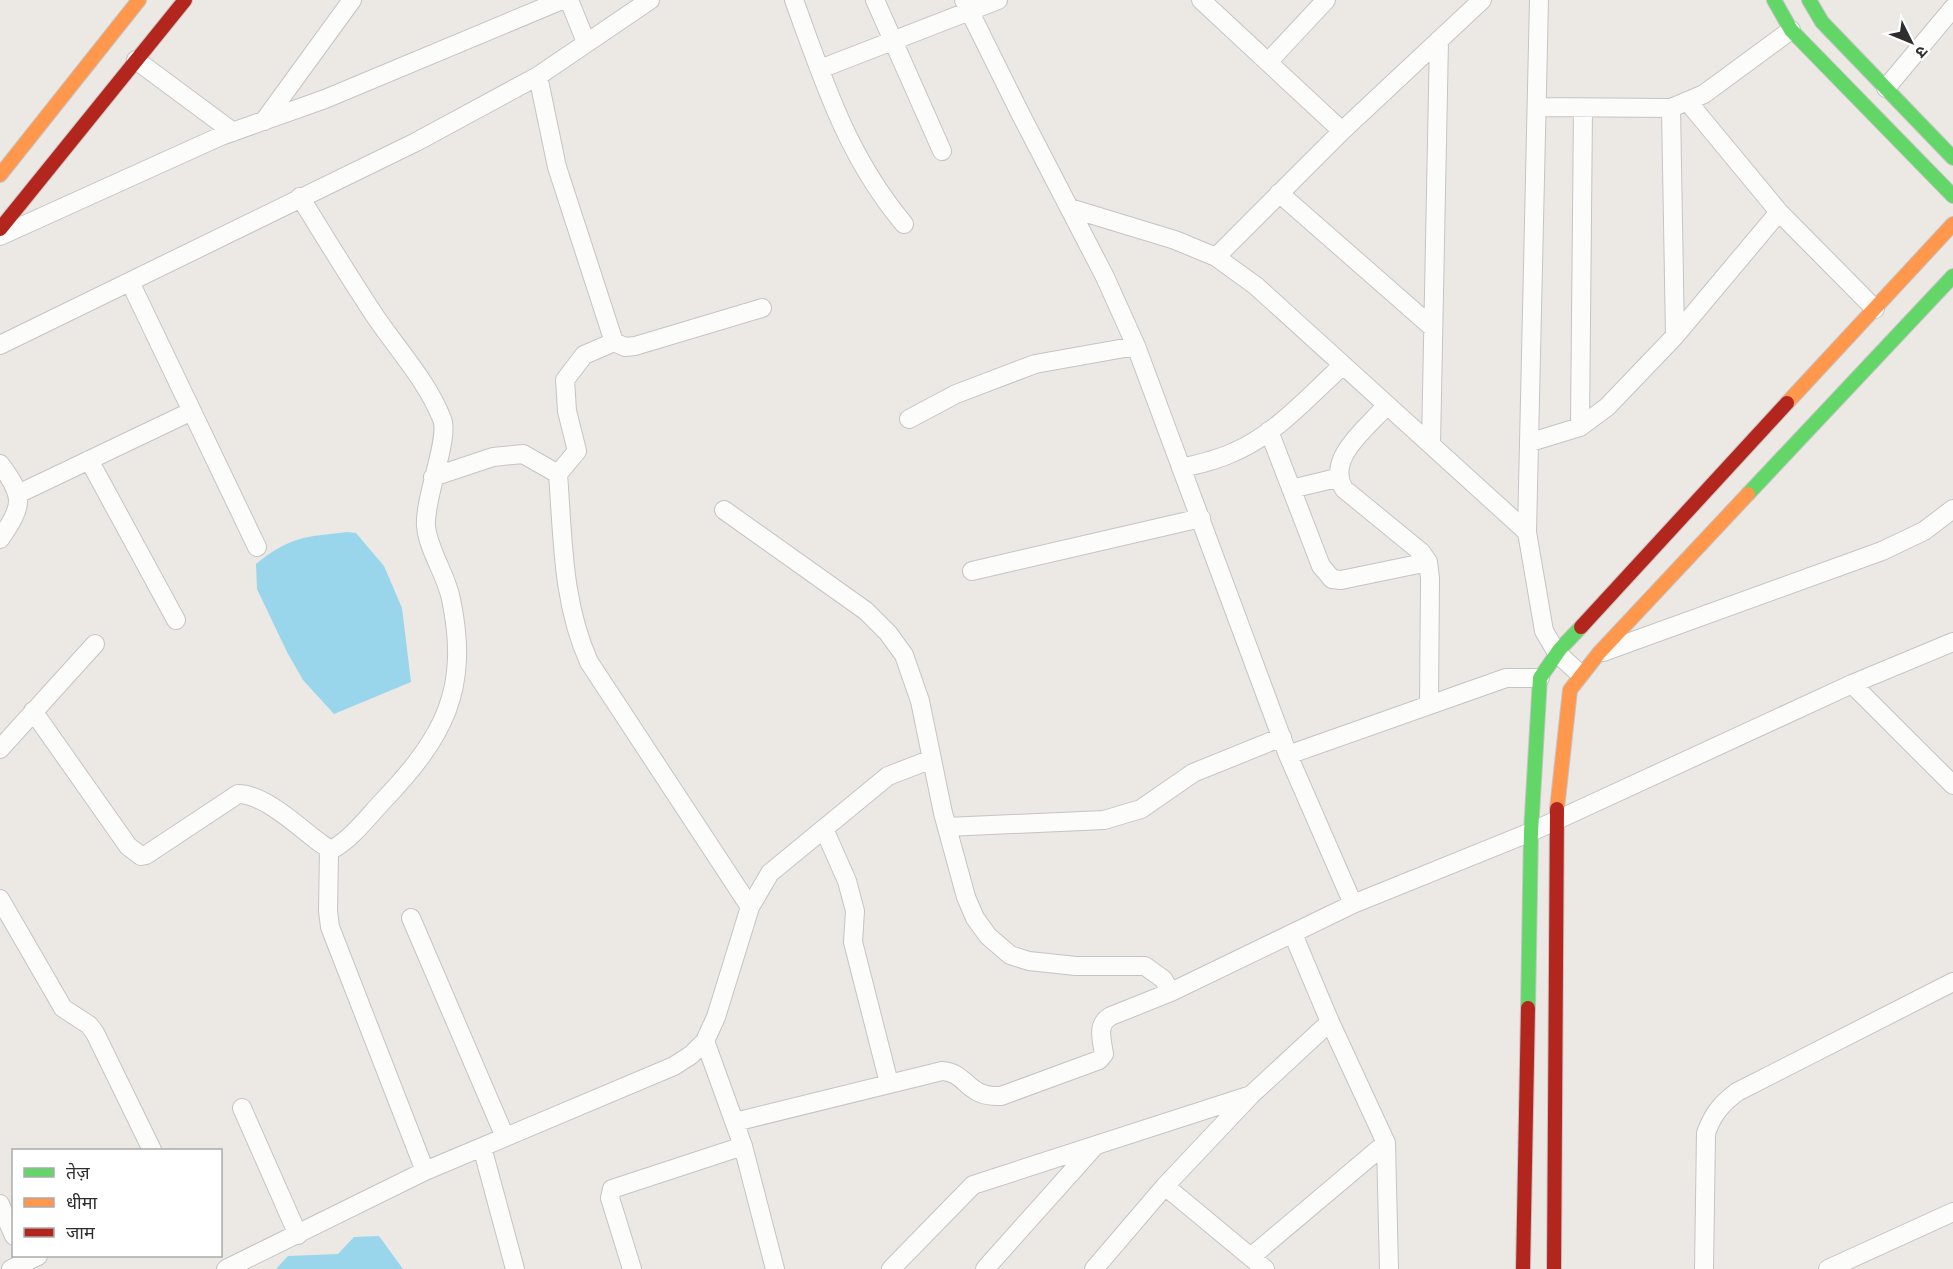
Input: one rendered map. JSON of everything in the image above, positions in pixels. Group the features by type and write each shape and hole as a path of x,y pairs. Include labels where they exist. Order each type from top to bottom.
{"street":[{"path":"0,175 139,0"},
{"path":"0,229 13,204 185,0"},
{"path":"264,121 352,0"},
{"path":"0,236 233,132 325,99 562,0"},
{"path":"568,0 586,42"},
{"path":"0,345 416,142 538,76 650,0"},
{"path":"794,0 852,150 878,194 904,224"},
{"path":"875,0 942,151"},
{"path":"820,69 892,41 967,6 998,0"},
{"path":"1201,0 1342,131"},
{"path":"1269,61 1326,0"},
{"path":"1216,257 1342,131 1482,0"},
{"path":"1539,0 1539,107 1527,532 1539,612 1547,640 1557,653 1580,674"},
{"path":"1774,0 1791,30 1953,196"},
{"path":"1809,0 1822,22 1953,158"},
{"path":"967,6 1070,208 1136,346 1288,755 1353,904"},
{"path":"1886,88 1953,8"},
{"path":"1539,107 1679,105 1704,94 1791,30"},
{"path":"1431,444 1439,40"},
{"path":"136,60 233,132"},
{"path":"538,76 557,167 614,342 625,347 635,346 762,308"},
{"path":"1679,105 1779,212 1875,309"},
{"path":"1675,336 1679,105"},
{"path":"1580,426 1582,108"},
{"path":"1279,194 1432,327"},
{"path":"300,197 376,317 435,403 444,422 426,513 426,529 451,597 458,643 453,693 443,722 429,749 409,774 339,846 329,850"},
{"path":"1953,203 1953,219"},
{"path":"1070,208 1175,240 1216,257 1256,286 1527,532"},
{"path":"1531,442 1580,426 1607,407 1675,336 1779,212"},
{"path":"1522,1269 1531,832 1540,678 1557,653 1953,224"},
{"path":"1554,1269 1557,819 1570,690 1580,674 1599,653 1953,276"},
{"path":"130,282 257,547"},
{"path":"614,342 584,355 565,381 567,411 577,451 558,474 567,591 577,635 589,662 750,907"},
{"path":"909,419 956,394 1035,364 1136,346"},
{"path":"1181,468 1234,453 1269,431 1342,366"},
{"path":"1386,406 1346,451 1338,464 1338,478 1344,489 1421,552 1428,562 1430,578 1429,705"},
{"path":"18,494 192,411"},
{"path":"1269,431 1321,566 1332,579 1341,580 1428,562"},
{"path":"433,477 493,457 523,454 558,474"},
{"path":"88,460 176,620"},
{"path":"0,464 18,494 20,504 16,517 0,538"},
{"path":"1291,489 1338,478"},
{"path":"1599,653 1882,551 1924,531 1953,509"},
{"path":"724,510 866,611 888,633 904,655 920,701 947,827 975,918 988,936 1010,955 1029,962 1076,966 1145,966 1163,979 1172,992"},
{"path":"972,571 1201,518"},
{"path":"735,1122 889,1083 949,1072 977,1093 987,1097 1002,1096 1099,1060 1104,1054 1101,1028 1105,1019 1172,992 1353,904 1531,832 1852,684 1953,642"},
{"path":"0,749 95,644"},
{"path":"1288,755 1506,678 1540,678"},
{"path":"1852,684 1953,785"},
{"path":"33,711 134,853 146,855 238,794 256,796 266,802 295,821 329,850"},
{"path":"947,827 1104,820 1121,816 1154,802 1193,773 1282,737"},
{"path":"226,1269 425,1172 674,1066 691,1055 705,1041 716,1017 750,907 770,873 888,776 932,759"},
{"path":"825,828 847,881 855,911 853,942 889,1083"},
{"path":"329,850 328,912 330,927 425,1172"},
{"path":"0,899 57,1000 69,1014 89,1025 95,1033 152,1149"},
{"path":"411,918 505,1137"},
{"path":"1293,934 1330,1022 1386,1143 1389,1269"},
{"path":"1704,1269 1706,1133 1712,1115 1737,1092 1953,982"},
{"path":"1094,1269 1165,1186 1251,1095 1330,1022"},
{"path":"705,1041 743,1146 775,1269"},
{"path":"891,1269 968,1188 1251,1095"},
{"path":"242,1108 298,1235"},
{"path":"1252,1256 1386,1143"},
{"path":"632,1269 610,1198 612,1189 743,1146"},
{"path":"985,1269 1096,1146"},
{"path":"482,1147 515,1269"},
{"path":"1165,1186 1265,1269"},
{"path":"0,1204 12,1231"},
{"path":"1828,1269 1953,1212"}],"water":[{"path":"347,532 356,533 384,566 402,608 411,682 334,714 303,680 287,652 257,589 256,564 279,548 298,539"},
{"path":"379,1236 403,1269 276,1269 288,1256 338,1254 354,1237"}],"traffic: fast":[{"path":"1774,0 1791,30 1953,196"},
{"path":"1809,0 1822,22 1953,158"},
{"path":"1748,494 1953,276"},
{"path":"1528,1008 1531,832 1540,678 1560,649 1581,627"}],"traffic: slow":[{"path":"0,175 139,0"},
{"path":"1787,403 1953,224"},
{"path":"1557,809 1570,690 1599,653 1748,494"}],"traffic: jam":[{"path":"0,229 185,0"},
{"path":"1581,627 1787,403"},
{"path":"1554,1269 1557,809"},
{"path":"1523,1269 1528,1008"}]}
